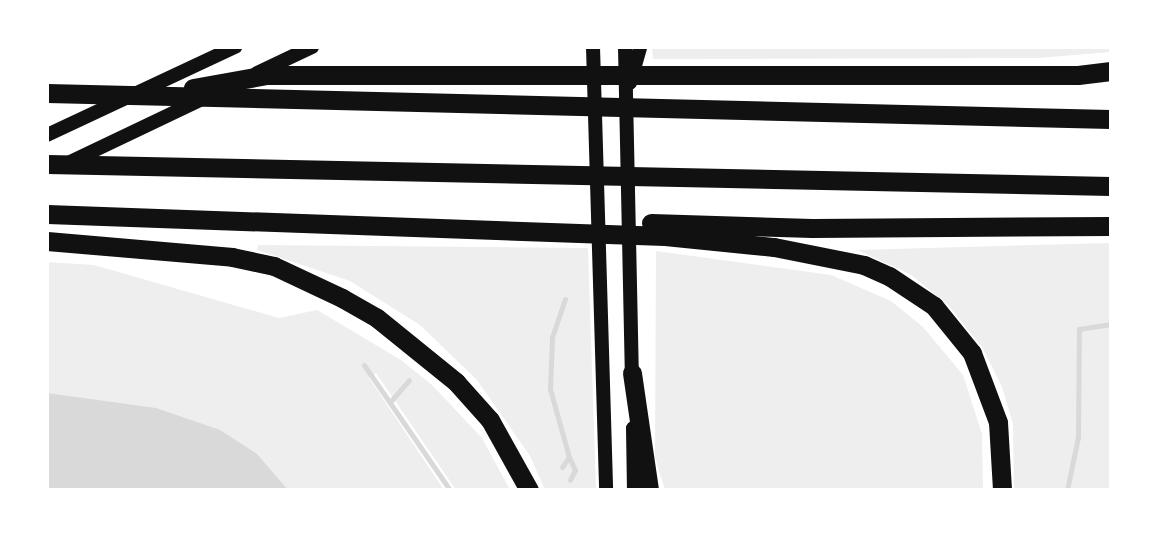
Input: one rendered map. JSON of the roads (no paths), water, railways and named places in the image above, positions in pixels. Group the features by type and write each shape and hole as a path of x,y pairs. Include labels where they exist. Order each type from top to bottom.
{"highway":[{"path":"158,94 267,75 1078,75 1111,71"},
{"path":"47,93 158,94 268,100 662,111 1111,119"},
{"path":"47,164 1111,186"},
{"path":"47,214 259,220 359,214 664,230 1111,226"},
{"path":"664,230 787,249 864,265 889,276 934,306 972,353 994,401 1002,447 1002,490"},
{"path":"47,241 232,257 274,266 342,298 377,318 456,382 490,420 529,490"},
{"path":"632,373 649,490"}],"main road":[{"path":"47,135 235,47"},
{"path":"47,172 312,47"},
{"path":"593,47 606,490"},
{"path":"625,47 634,490"},
{"path":"626,98 640,47"}],"waterway":[{"path":"562,467 569,457 550,389 552,337 565,299"},
{"path":"1067,490 1078,437 1079,329 1111,324"},
{"path":"364,365 450,490"},
{"path":"390,402 409,380"},
{"path":"569,457 575,470 570,480"}]}
